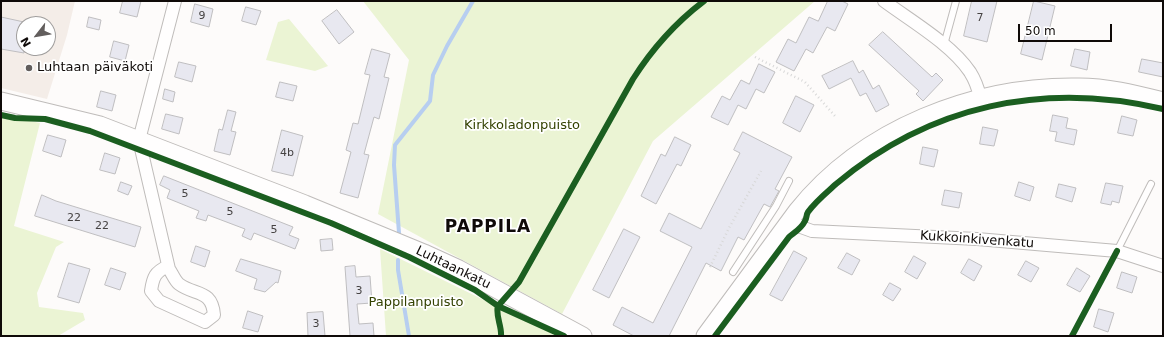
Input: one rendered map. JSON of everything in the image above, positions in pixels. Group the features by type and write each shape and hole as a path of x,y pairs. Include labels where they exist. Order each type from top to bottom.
{"street":[{"path":"168,266 158,271 153,279 151,291 159,301 205,322 214,315 213,305 205,295 179,284 168,266 139,140 175,1"},
{"path":"884,1 944,46 970,72 980,97"},
{"path":"705,336 804,202 827,180 869,148 930,115 980,97 1046,88 1080,87 1118,90 1163,101"},
{"name":"Luhtaankatu","path":"1,102 90,122 424,253 491,285 583,336"},
{"name":"Kukkoinkivenkatu","path":"791,220 801,227 812,231 977,239 1117,251 1163,266"}],"lane":[{"path":"944,46 956,1"},
{"path":"733,272 776,206 789,181"},
{"path":"1117,251 1151,184"}],"path":[{"path":"755,57 805,82 835,116"},
{"path":"710,267 729,228 761,171"}],"shaded area":[{"name":"Luhtaan päiväkoti","path":"1,1 75,1 67,35 47,99 1,88"}],"green space":[{"name":"Kirkkoladonpuisto","path":"363,1 815,1 653,141 562,314 378,214 409,60"},
{"path":"289,19 328,66 315,71 266,60 278,22"},
{"path":"1,115 40,123 14,226 64,242 56,247 37,293 39,307 83,313 85,320 58,336 1,336"},
{"name":"Pappilanpuisto","path":"380,249 555,335 386,336"}],"building":[{"path":"123,1 141,1 137,17 120,13"},
{"path":"828,1 842,1 848,4 835,31 827,27 813,53 806,49 794,71 776,62 788,39 796,43 809,17 818,21"},
{"path":"972,1 997,1 987,42 964,36"},
{"path":"1034,1 1055,6 1042,60 1021,54"},
{"path":"195,4 213,9 209,27 191,22"},
{"path":"246,7 261,11 256,25 242,21"},
{"path":"337,10 354,32 339,44 322,21"},
{"path":"1,17 16,20 16,52 1,49"},
{"path":"89,17 101,20 99,30 87,27"},
{"path":"883,32 932,77 936,73 943,80 923,101 916,94 919,91 869,45"},
{"path":"114,41 129,45 125,61 110,57"},
{"path":"372,49 390,54 384,77 389,78 379,119 374,117 364,154 369,155 358,198 340,193 351,152 346,150 353,123 358,124 370,75 365,74"},
{"path":"1075,49 1090,52 1087,70 1071,66"},
{"path":"1142,59 1163,63 1163,77 1139,72"},
{"path":"853,61 859,73 863,70 873,89 879,85 889,105 876,112 866,93 860,96 851,78 829,89 822,76"},
{"path":"179,62 196,66 192,82 175,77"},
{"path":"759,64 775,72 764,93 756,89 746,109 738,105 728,125 711,117 722,96 730,100 741,80 749,84"},
{"path":"280,82 297,86 293,101 276,97"},
{"path":"165,89 175,92 173,102 163,99"},
{"path":"101,91 116,95 112,111 97,107"},
{"path":"796,96 814,105 800,132 783,123"},
{"path":"228,110 236,112 231,131 236,132 230,155 214,151 219,129 222,130"},
{"path":"166,114 183,118 179,134 162,129"},
{"path":"1053,115 1068,118 1066,128 1077,130 1074,145 1055,141 1057,132 1050,131"},
{"path":"1122,116 1137,120 1133,136 1118,133"},
{"path":"983,127 998,130 994,146 980,144"},
{"path":"282,130 303,136 293,176 272,171"},
{"path":"743,132 792,157 775,189 779,191 770,207 764,204 744,240 738,237 721,271 706,263 669,336 634,336 613,325 622,307 653,323 692,247 660,231 669,213 701,229 740,153 734,150"},
{"path":"48,135 66,140 61,157 43,151"},
{"path":"675,137 691,145 681,166 677,164 656,204 641,196 661,154 665,156"},
{"path":"923,147 938,150 934,167 920,164"},
{"path":"105,153 120,158 115,174 100,170"},
{"path":"164,176 293,227 289,235 299,239 295,249 254,233 251,240 242,236 245,229 208,215 206,221 196,218 199,211 167,198 170,190 160,185"},
{"path":"121,182 132,186 128,195 118,191"},
{"path":"1019,182 1034,187 1030,201 1015,196"},
{"path":"1106,183 1123,186 1119,203 1112,201 1111,205 1101,203"},
{"path":"1059,184 1076,188 1072,202 1056,197"},
{"path":"945,190 962,193 959,208 942,205"},
{"path":"42,195 56,201 141,227 135,247 35,216"},
{"path":"624,229 640,237 609,298 593,290"},
{"path":"332,239 333,250 321,251 320,240"},
{"path":"196,246 210,251 205,267 191,262"},
{"path":"794,251 807,258 782,301 770,295"},
{"path":"847,253 860,260 852,275 838,268"},
{"path":"914,256 926,263 917,279 905,272"},
{"path":"241,259 281,271 278,283 276,282 265,292 254,289 257,279 236,271"},
{"path":"969,259 982,266 974,281 961,273"},
{"path":"1026,261 1039,268 1031,282 1018,275"},
{"path":"69,263 90,269 79,303 58,297"},
{"path":"355,266 356,277 370,276 372,303 357,304 359,324 373,323 374,336 350,336 345,267"},
{"path":"111,268 126,273 120,290 105,285"},
{"path":"1077,268 1090,276 1080,292 1067,285"},
{"path":"1122,272 1137,277 1132,293 1117,288"},
{"path":"890,283 901,289 893,301 883,295"},
{"path":"1099,309 1114,313 1108,332 1094,327"},
{"path":"248,311 263,316 258,332 243,328"},
{"path":"323,312 325,336 308,336 307,313"}],"waterway":[{"path":"399,233 394,165 395,145 430,101 433,75 447,46 473,1"},
{"path":"398,260 398,270 409,336"}],"cycle path":[{"path":"501,336 501,328 497,313 498,306 519,282 633,79 648,57 674,27 704,1"},
{"path":"715,336 789,237 802,226 806,220 808,212 817,201 836,184 872,157 910,135 949,118 990,106 1032,100 1075,98 1119,101 1163,109"},
{"path":"1,115 15,118 45,119 90,131 331,223 409,257 475,290 498,306 564,336"},
{"path":"1072,336 1117,251"}],"place":[{"name":"Luhtaan päiväkoti","path":"29,68"}],"district":[{"name":"PAPPILA","path":"488,228"}]}
